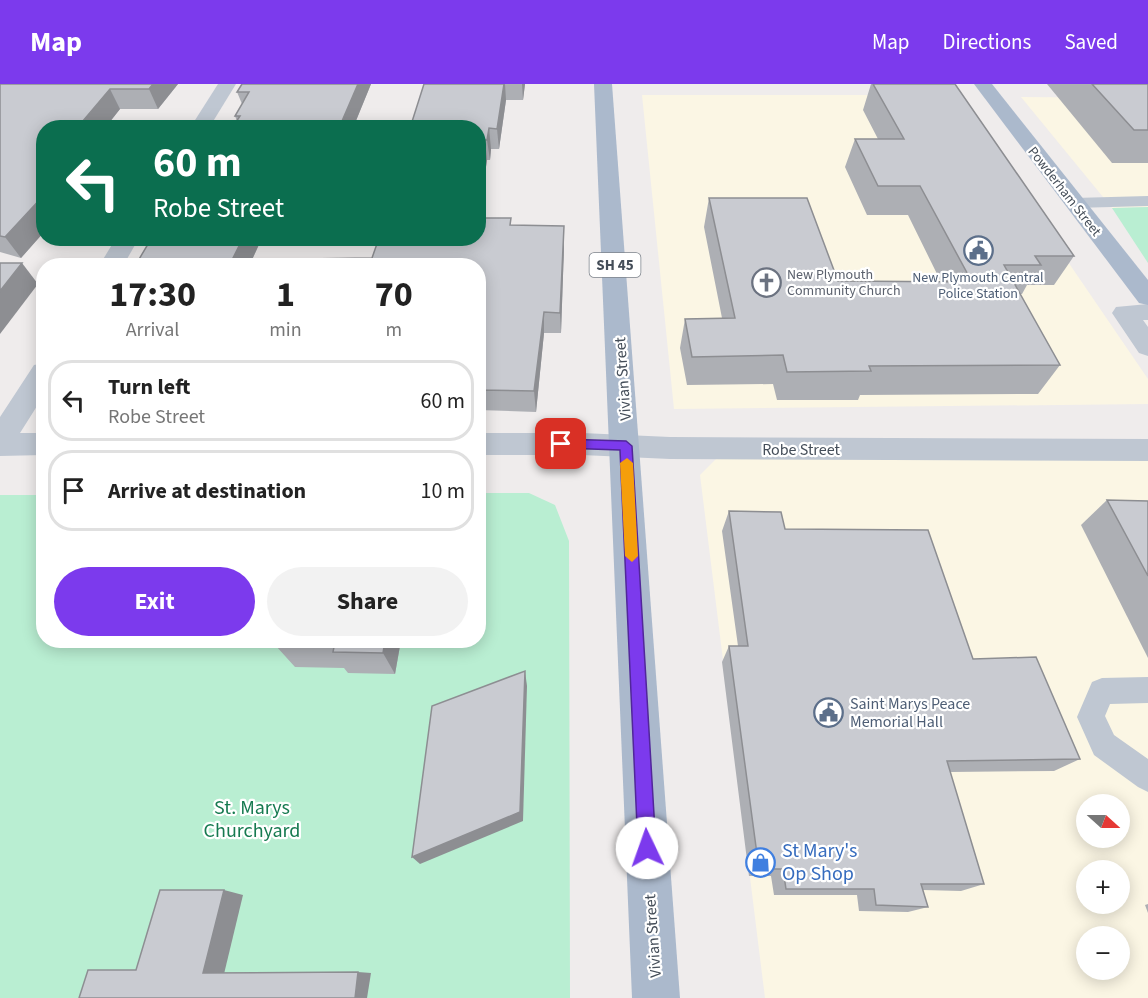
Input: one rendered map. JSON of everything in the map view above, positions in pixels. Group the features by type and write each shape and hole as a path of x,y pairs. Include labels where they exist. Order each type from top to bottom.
{"main road":[{"name":"Vivian Street","path":"603,84 626,446 656,998"},
{"name":"Powderham Street","path":"983,84 1148,297"}],"street":[{"path":"204,120 227,84"},
{"path":"1148,312 1125,313 1148,347"},
{"path":"36,385 0,442 36,444"},
{"name":"Robe Street","path":"486,444 670,448 1140,445"}],"lane":[{"path":"1074,202 1148,201"},
{"path":"1148,690 1102,691 1091,717 1104,745 1148,777"}],"shaded area":[{"path":"642,95 954,95 1148,379 1148,404 674,409"},
{"path":"1021,97 1148,98 1148,207 1112,208"},
{"path":"1148,444 1148,998 765,998 700,475 728,447"}],"green space":[{"path":"1148,207 1148,263 1112,208"},
{"name":"St. Marys Churchyard","path":"486,493 529,493 555,505 569,541 570,998 0,998 0,495 36,495 36,648 486,648"}],"building":[{"path":"0,84 153,84 149,89 110,89 84,120 36,120 36,204 5,237 0,236"},
{"path":"242,84 358,84 342,120 237,120 240,116 235,116 249,92 237,92"},
{"path":"424,84 504,84 497,129 489,128 487,140 486,120 413,120"},
{"path":"873,84 955,84 1074,256 1035,256 1041,265 1004,265 1060,365 869,366 871,371 787,372 783,355 692,357 685,319 735,318 709,198 807,198 838,281 972,282 920,186 878,186 855,139 904,139"},
{"path":"1092,84 1148,84 1148,130 1134,130"},
{"path":"486,218 511,218 510,225 564,226 560,313 544,312 534,391 486,390 486,258 372,258 376,246 486,246"},
{"path":"147,246 239,246 233,258 140,258"},
{"path":"0,263 22,263 0,291"},
{"path":"1107,500 1148,501 1148,576"},
{"path":"729,511 781,512 785,529 928,530 973,659 1036,657 1080,759 947,761 984,884 921,884 928,907 876,905 874,889 786,889 783,869 759,869 729,646 748,646"},
{"path":"334,648 384,648 383,653 333,652"},
{"path":"525,671 520,812 412,857 432,706"},
{"path":"160,890 224,890 203,973 358,972 355,998 79,998 88,970 136,970"}],"slow traffic":[{"path":"627,463 632,556"}],"place":[{"name":"New Plymouth Central Police Station","path":"978,250"},
{"name":"New Plymouth Community Church","path":"766,282"},
{"name":"Saint Marys Peace Memorial Hall","path":"829,712"},
{"name":"St Mary's Op Shop","path":"761,862"}],"route":[{"path":"561,444 626,446 647,848"}]}
